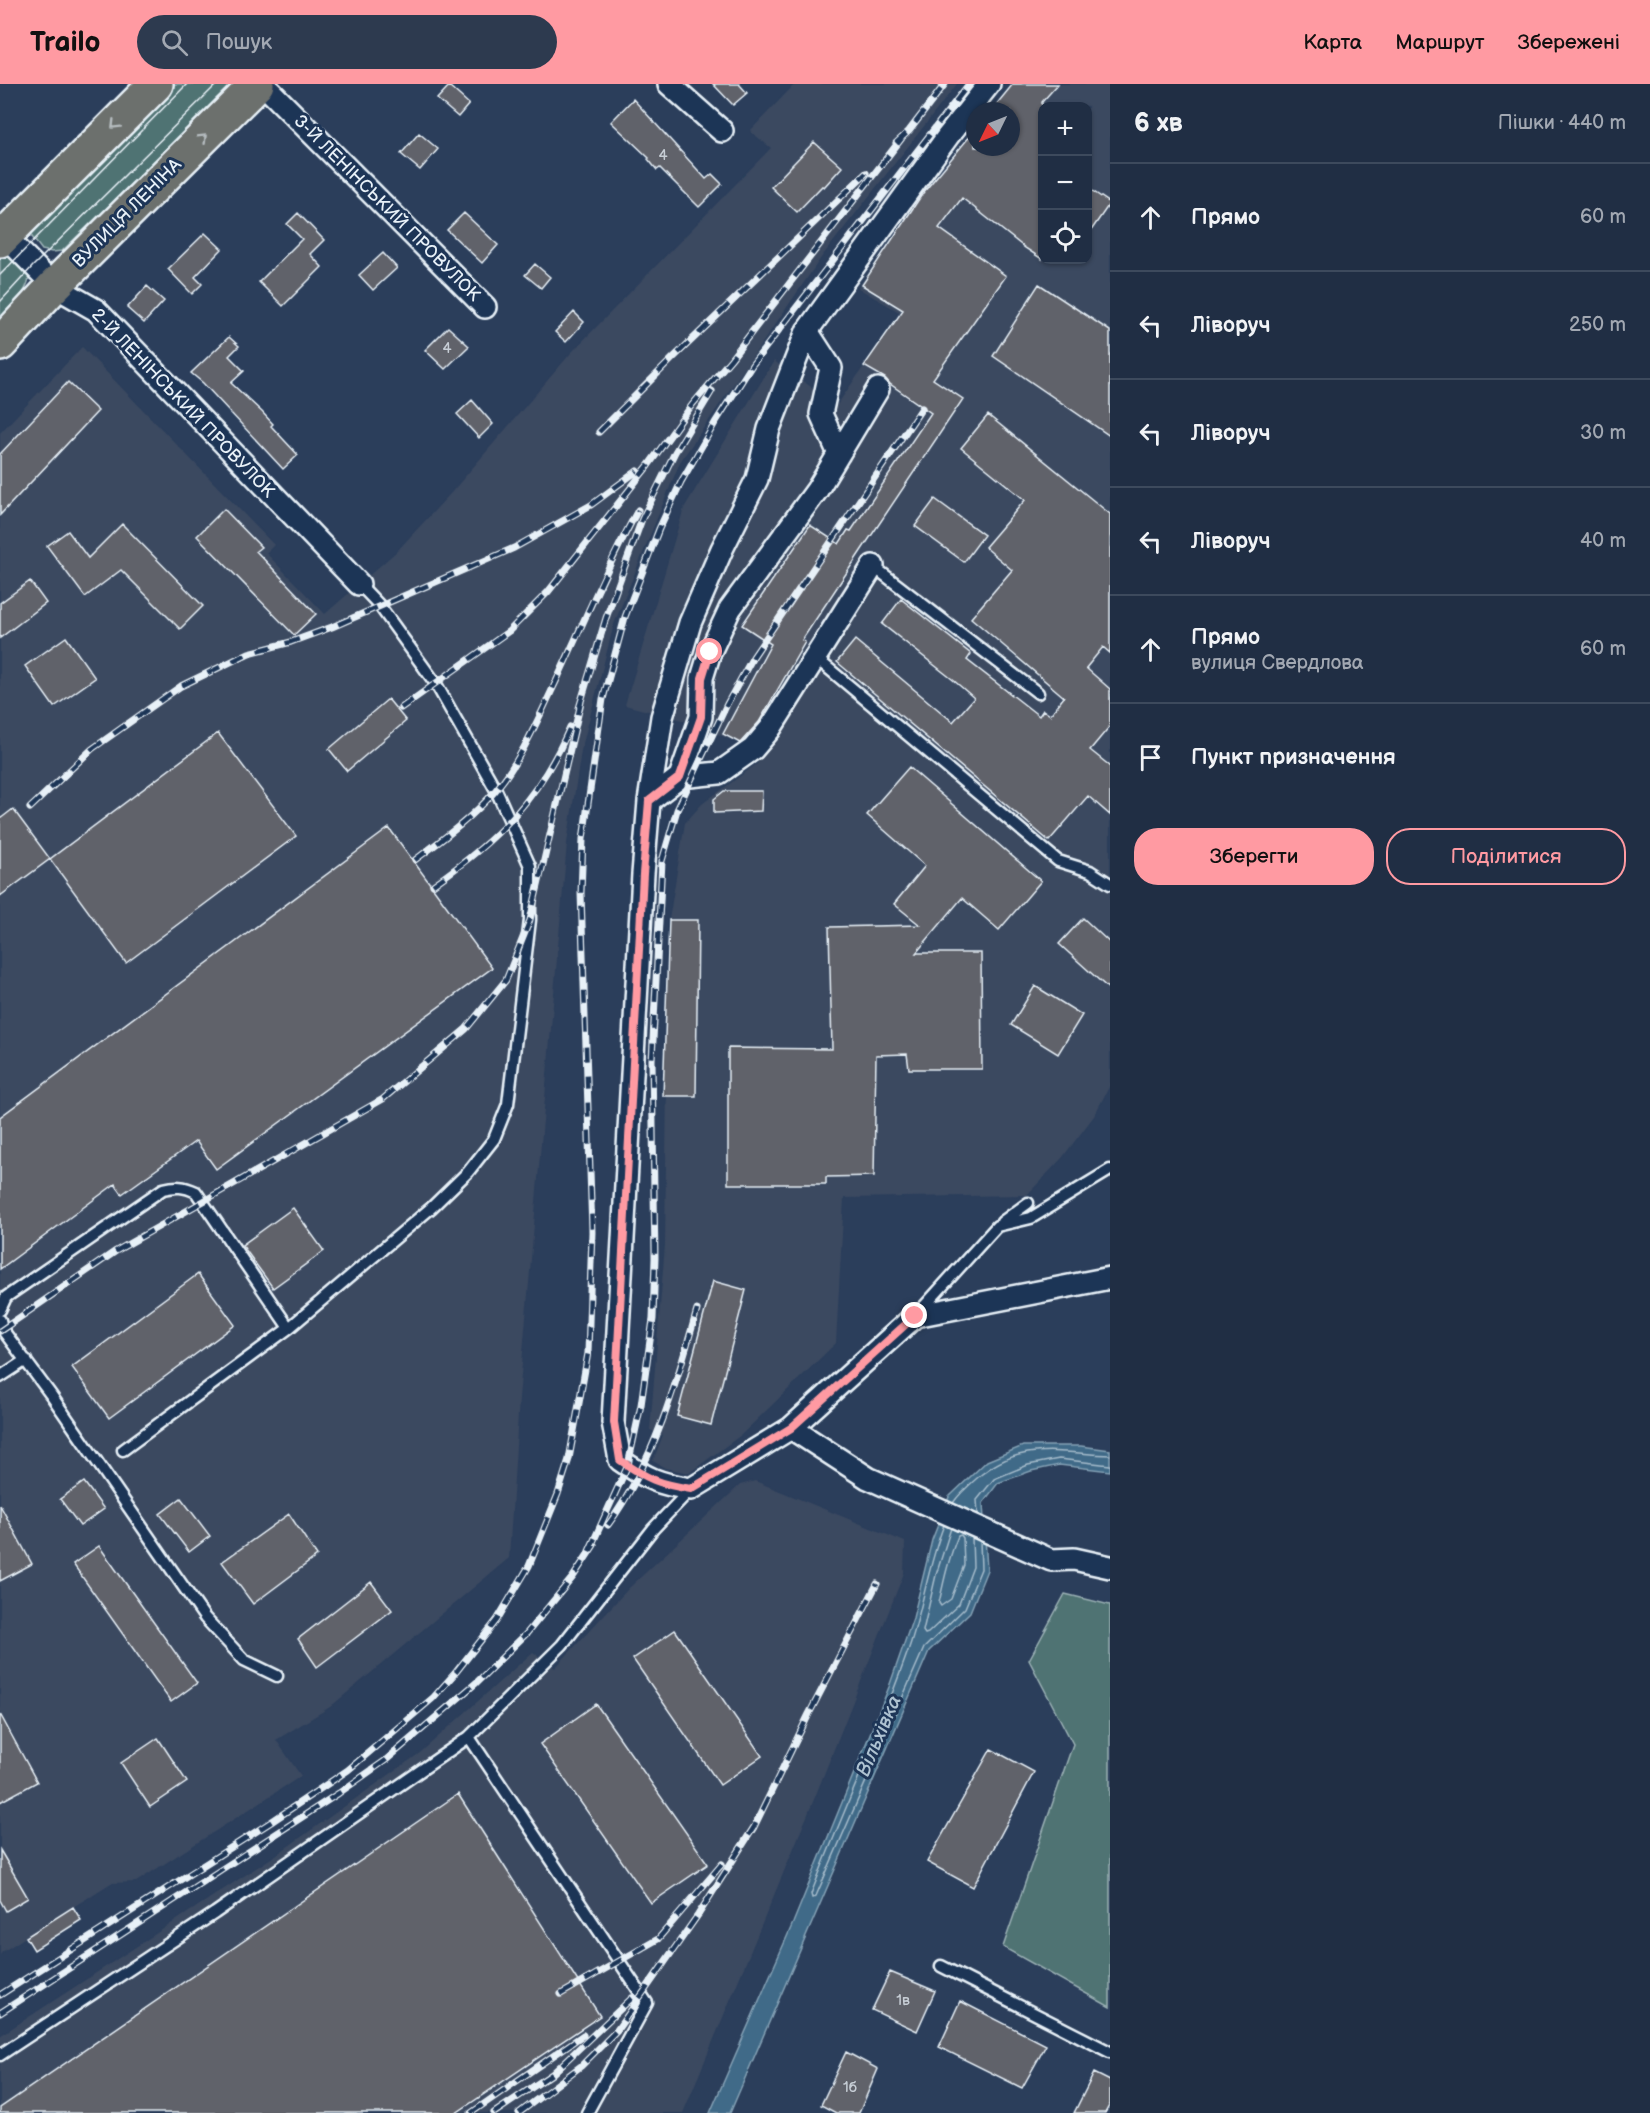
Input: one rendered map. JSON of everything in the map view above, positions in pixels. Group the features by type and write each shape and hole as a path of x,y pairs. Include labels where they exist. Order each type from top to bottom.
{"main road":[{"path":"1,236 156,84"},
{"name":"ВУЛИЦЯ ЛЕНІНА","path":"0,344 54,286 257,84"}],"street":[{"name":"3-Й ЛЕНІНСЬКИЙ ПРОВУЛОК","path":"263,84 485,307"},
{"path":"669,84 722,131"},
{"path":"989,84 948,136 807,331 769,429 757,479 722,549 690,623 662,717 649,801 643,874 614,1422 620,1460 661,1484 691,1489 791,1428 915,1316 1110,1278"},
{"name":"2-Й ЛЕНІНСЬКИЙ ПРОВУЛОК","path":"1,236 54,286 96,310 359,584"},
{"path":"807,331 831,368 821,414 839,454"},
{"path":"680,777 701,717 702,678 710,652 730,609 817,490 878,389"},
{"path":"649,801 680,777 720,773 753,749 770,729 873,566"},
{"path":"791,1428 868,1478 1051,1560 1074,1558 1110,1567"}],"lane":[{"path":"873,566 1038,693"},
{"path":"123,1450 289,1328 431,1208 468,1172 494,1139 508,1104 530,920 530,866 496,790 436,684 379,605 359,584"},
{"path":"816,658 1058,861 1090,871 1110,884"},
{"path":"997,1226 1031,1218 1110,1170"},
{"path":"0,1310 6,1297 163,1190 175,1186 186,1187 196,1192 289,1328"},
{"path":"915,1316 997,1226 1028,1203"},
{"path":"0,1320 2,1329 26,1360 205,1618 244,1660 277,1676"},
{"path":"0,1377 26,1360"},
{"path":"0,2055 215,1913 470,1737 562,1645 653,1529 691,1489"},
{"path":"470,1737 647,2003 587,2113"},
{"path":"940,1966 1110,2052"}],"shaded area":[{"path":"795,84 957,84 823,255 680,462 614,624 581,751 567,843 519,1398 509,1558 330,1707 276,1740 301,1776 136,1882 111,1883 0,1955 0,433 82,347 274,545 266,553 325,614 397,551 451,493 571,353 771,148 750,131"},
{"path":"1013,84 1110,84 1110,1085 1094,1116 1062,1158 1027,1195 844,1198 836,1343 741,1435 689,1473 665,1468 653,1461 663,1435 650,1430 665,1245 669,920 685,823 702,804 758,763 746,746 686,721 625,705 684,508 774,361 837,405 901,313 858,288 923,193 966,155 1020,156 1020,102 998,102"},
{"path":"755,1481 905,1542 904,1573 815,1797 683,2113 0,2113 0,2036 276,1855 420,1753 533,1652 555,1668 629,1588 740,1485"}],"green space":[{"path":"175,84 235,84 62,251 42,250 32,237 32,227"},
{"path":"10,253 30,272 29,280 15,303 0,319 0,257"},
{"path":"1065,1594 1110,1605 1110,2007 1003,1947 1073,1744 1029,1660"}],"water":[{"name":"Вільхівка","path":"1023,1446 1081,1446 1110,1450 1110,1471 1059,1465 1031,1471 998,1483 983,1503 987,1570 970,1612 929,1651 730,2113 710,2113 793,1923 889,1687 913,1618 932,1540 949,1497 987,1461"}],"building":[{"path":"713,84 739,84 747,93 733,105"},
{"path":"1013,84 1058,84 1042,102 1038,102 1038,256 962,198 939,228 1006,276 933,379 963,399 802,640 805,642 759,722 740,743 723,734 771,644 742,625 810,525 839,544 848,530 851,531 931,413 885,378 864,366 903,310 862,285 923,193 966,141 966,156 1020,156 1020,102 998,102"},
{"path":"449,86 469,104 458,117 437,99"},
{"path":"633,99 706,179 712,174 722,184 699,207 660,168 657,170 649,158 611,122"},
{"path":"419,133 438,149 420,170 401,154"},
{"path":"814,142 842,167 797,212 771,187"},
{"path":"1092,191 1110,203 1092,229"},
{"path":"298,213 324,240 310,254 322,267 283,306 259,282 302,239 287,224"},
{"path":"464,213 498,245 482,263 447,230"},
{"path":"205,233 222,249 195,277 202,284 192,294 168,269"},
{"path":"383,253 397,268 373,290 359,275"},
{"path":"535,264 550,277 541,288 525,275"},
{"path":"1039,284 1110,331 1110,436 993,356"},
{"path":"147,286 164,301 144,323 127,308"},
{"path":"574,312 584,322 566,342 555,332"},
{"path":"448,327 469,346 445,369 425,350"},
{"path":"229,337 239,346 229,356 244,371 231,383 262,412 273,424 271,426 298,455 283,469 191,373"},
{"path":"68,382 98,411 0,515 0,454"},
{"path":"472,400 493,424 479,438 457,414"},
{"path":"988,415 1110,514 1110,653 1103,647 1086,668 1110,689 1110,726 1090,750 1110,766 1110,815 1088,796 1049,841 837,662 855,640 953,722 974,698 882,624 901,599 971,654 967,660 1039,716 1043,710 1050,715 1064,697 971,618 1012,570 985,547 1025,500 961,448"},
{"path":"935,499 984,535 964,562 915,526"},
{"path":"224,509 261,547 256,551 316,614 294,635 197,536"},
{"path":"122,524 203,606 180,629 121,570 85,597 47,546 68,531 88,558"},
{"path":"30,581 46,603 0,638 0,603"},
{"path":"66,637 95,678 54,707 25,666"},
{"path":"388,699 406,721 347,771 329,749"},
{"path":"218,733 296,836 126,963 50,859"},
{"path":"909,767 1041,881 999,930 962,898 916,953 981,953 982,1069 909,1069 907,1054 876,1055 874,1176 826,1177 826,1184 728,1184 728,1048 832,1049 829,927 920,925 894,904 925,866 867,815"},
{"path":"724,791 762,791 761,811 714,813 714,799"},
{"path":"13,809 50,859 0,896 0,819"},
{"path":"389,828 492,968 216,1169 196,1141 122,1194 115,1184 0,1269 0,1117"},
{"path":"1083,918 1110,943 1110,990 1059,944"},
{"path":"669,920 698,920 696,1096 663,1096"},
{"path":"1035,986 1082,1015 1058,1054 1011,1025"},
{"path":"293,1208 324,1251 273,1288 242,1245"},
{"path":"198,1274 235,1325 109,1418 72,1367"},
{"path":"713,1281 746,1290 711,1425 677,1416"},
{"path":"84,1482 104,1509 80,1526 60,1499"},
{"path":"181,1498 210,1536 189,1552 160,1514"},
{"path":"0,1505 32,1564 0,1581"},
{"path":"289,1514 317,1556 253,1604 222,1562"},
{"path":"99,1546 197,1683 171,1702 73,1564"},
{"path":"371,1582 392,1610 317,1667 298,1639"},
{"path":"675,1630 762,1756 720,1785 633,1659"},
{"path":"596,1704 708,1864 651,1903 540,1744"},
{"path":"0,1714 37,1782 0,1802"},
{"path":"158,1738 187,1782 150,1807 121,1763"},
{"path":"991,1749 1034,1772 973,1887 927,1862"},
{"path":"458,1794 600,2016 456,2113 0,2113 0,2108"},
{"path":"0,1850 28,1898 6,1911 0,1900"},
{"path":"73,1907 81,1920 34,1950 26,1937"},
{"path":"890,1972 935,1991 917,2031 872,2010"},
{"path":"960,2001 1046,2045 1022,2088 939,2047"},
{"path":"846,2052 878,2069 859,2113 836,2113 821,2105"},
{"path":"1094,2073 1110,2081 1110,2104 1105,2113 1074,2113"}],"tram line":[{"path":"0,275 187,84"},
{"path":"0,302 33,266 217,84"}],"railway":[{"path":"896,143 909,131 945,84"},
{"path":"0,1995 271,1822 348,1770 433,1698 497,1620 529,1566 558,1494 569,1459 588,1353 592,1232 581,893 583,839 603,699 625,617 659,529 681,482 752,365 969,84"},
{"path":"401,708 509,631 548,592 902,138"},
{"path":"599,432 866,173"},
{"path":"579,708 606,618 642,519 675,452 712,391"},
{"path":"589,1551 628,1465 641,1405 653,1319 655,1258 652,1060 662,861 677,810 727,704 753,657 922,408"},
{"path":"30,808 92,749 181,686 249,653 291,642 332,627 514,548 591,505 637,471"},
{"path":"415,860 477,810 495,791 520,755 604,576 638,510"},
{"path":"0,1331 116,1251 383,1099 466,1029 506,980 530,920 581,702"},
{"path":"433,885 477,852 514,816 544,776 570,727"},
{"path":"608,1525 624,1501 651,1449 672,1394 697,1310"},
{"path":"0,2013 339,1793 386,1760 476,1683 527,1633 573,1577 594,1545"},
{"path":"519,2113 581,2066 617,2030 698,1915 754,1827 809,1714 877,1584"},
{"path":"561,1994 658,1939 722,1864"},
{"path":"494,2113 552,2074 632,1998"},
{"path":"471,2113 583,2035"}],"route":[{"path":"710,652 702,678 701,717 680,777 649,801 643,874 614,1422 620,1460 661,1484 691,1489 791,1428 915,1316"}]}
